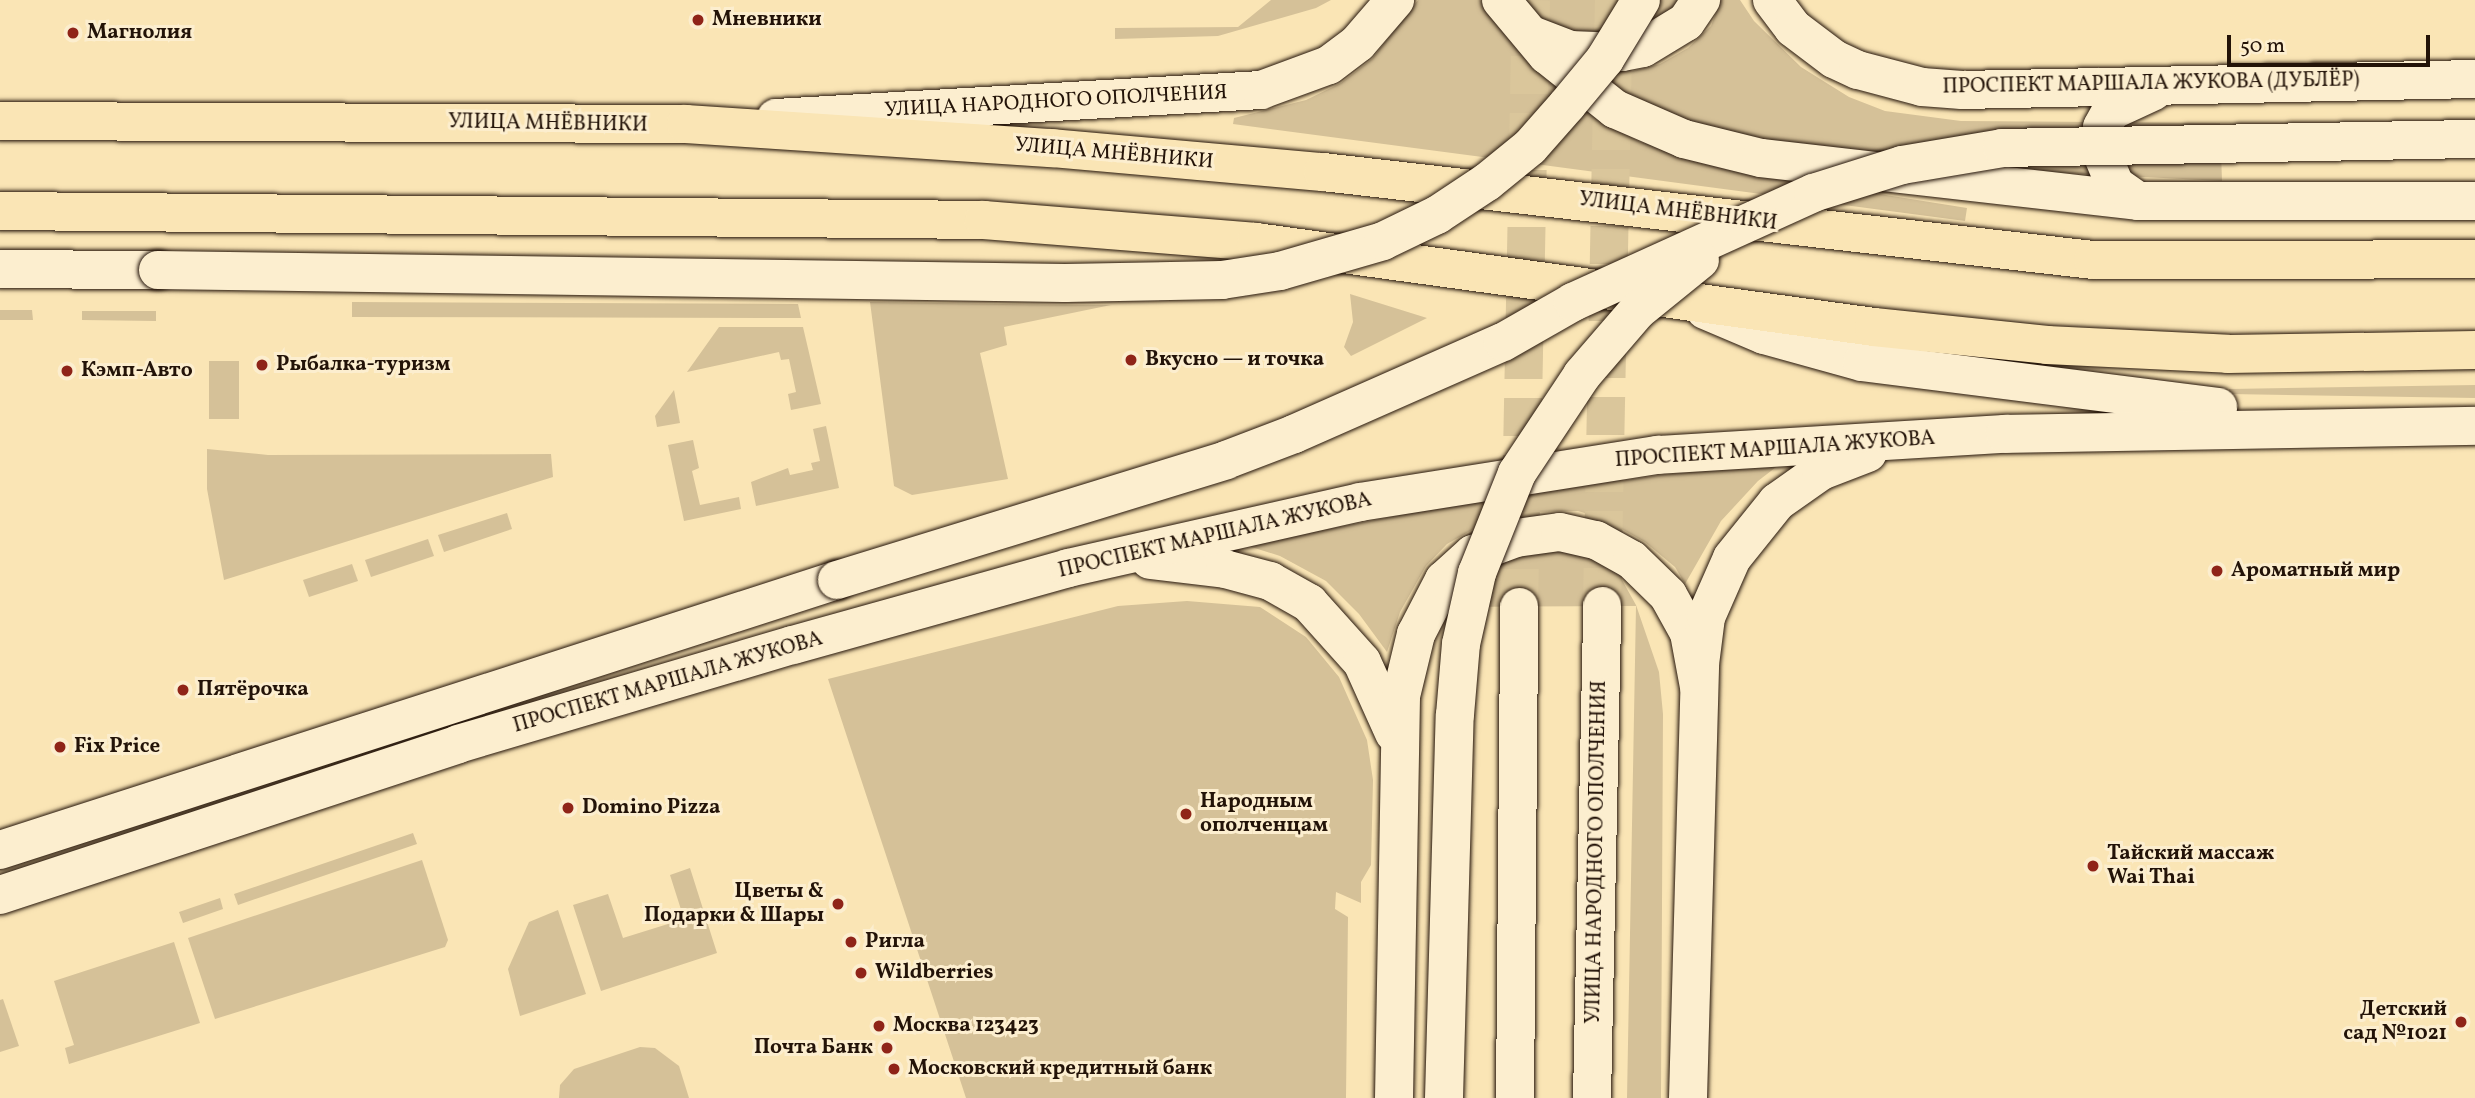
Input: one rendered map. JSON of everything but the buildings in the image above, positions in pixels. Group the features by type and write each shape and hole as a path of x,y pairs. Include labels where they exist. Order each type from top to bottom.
{"main road":[{"name":"УЛИЦА НАРОДНОГО ОПОЛЧЕНИЯ","path":"686,124 1261,90 1329,65 1358,43 1395,0"},
{"path":"0,269 1065,284 1222,280 1280,271 1383,241 1437,215 1487,182 1530,147 1567,105 1605,59 1640,0"},
{"path":"1509,11 1538,38 1570,50 1622,52 1666,38 1686,22 1701,0"},
{"name":"ПРОСПЕКТ МАРШАЛА ЖУКОВА (ДУБЛЁР)","path":"1772,0 1813,45 1858,70 1892,81 1962,90 2475,79"},
{"path":"1509,11 1547,55 1615,109 1684,139 1800,164 2138,201 2475,201"},
{"path":"2138,201 2115,185 2105,169 2099,147 2102,127 2112,111 2140,94 2187,85"},
{"name":"УЛИЦА МНЁВНИКИ","path":"0,121 686,124 1142,155 1416,182 2027,254 2223,263 2475,259"},
{"path":"1444,1098 1461,644 1477,573 1500,507 1538,438 1607,342 1666,286 1772,212 1902,165 2001,148 2475,139"},
{"path":"0,211 985,220 1256,242 1674,297 1874,327 2047,345 2228,354 2475,351"},
{"name":"ПРОСПЕКТ МАРШАЛА ЖУКОВА","path":"0,850 837,580 1226,460 1362,408 1503,342 1573,302 1772,212"},
{"path":"1674,297 1765,335 1862,362 2182,404 2436,426"},
{"name":"ПРОСПЕКТ МАРШАЛА ЖУКОВА","path":"0,895 458,744 1068,568 1360,502 1658,455 1959,436 2475,426"},
{"path":"1688,1098 1699,687 1702,640 1713,594 1745,539 1777,502 1848,459 1893,446 1959,436"},
{"path":"1394,1098 1402,683 1425,612 1444,580 1461,562 1516,538 1574,533 1615,549 1646,571 1682,618 1699,687"},
{"path":"1068,568 1130,561 1186,562 1259,578 1292,592 1325,617 1362,662 1385,709 1399,753"},
{"name":"УЛИЦА НАРОДНОГО ОПОЛЧЕНИЯ","path":"1592,1098 1602,606"},
{"path":"1515,1098 1519,607"}],"shaded area":[{"path":"1271,0 1331,0 1316,8 1218,36 1115,39 1115,28 1238,27"},
{"path":"1418,0 1480,0 1498,26 1604,123 1640,142 1760,175 1967,208 1965,221 1233,124 1234,118 1306,100 1341,83 1372,59"},
{"path":"1522,0 1687,0 1641,36 1549,32"},
{"path":"1721,0 1740,0 1754,21 1801,67 1849,97 1885,111 1961,121 2220,123 2222,181 2025,171 1839,153 1731,133 1652,110 1602,79 1660,64 1688,48 1711,26"},
{"path":"1350,294 1427,318 1351,356 1344,347 1353,322"},
{"path":"352,302 798,304 801,318 352,317"},
{"path":"870,302 1111,305 1004,327 1007,345 980,353 1008,479 912,495 894,486"},
{"path":"0,310 32,310 33,320 0,320"},
{"path":"82,311 156,311 156,321 82,320"},
{"path":"719,327 803,327 821,404 791,410 788,394 796,392 789,359 781,360 779,352 687,372"},
{"path":"209,361 239,361 239,419 209,419"},
{"path":"2475,385 2475,398 2229,394 2229,389"},
{"path":"674,390 680,423 657,427 655,416"},
{"path":"826,426 839,488 756,506 751,482 788,468 790,475 813,470 811,463 820,461 813,429"},
{"path":"693,440 699,468 692,471 700,505 739,497 741,509 684,521 668,445"},
{"path":"207,449 268,455 551,454 553,477 224,580 207,489"},
{"path":"1780,464 1758,481 1721,521 1685,584 1675,567 1645,542 1604,519 1578,511 1527,512 1477,527 1447,544 1426,566 1400,612 1387,652 1359,614 1326,581 1280,556 1245,545 1453,505 1661,475"},
{"path":"507,513 512,529 444,552 438,535"},
{"path":"428,539 434,556 371,577 365,560"},
{"path":"1555,542 1608,565 1622,580 1636,605 1659,672 1663,714 1661,1098 1627,1098 1636,606 1456,607 1482,566"},
{"path":"352,564 358,581 309,597 303,580"},
{"path":"1187,601 1260,607 1306,637 1339,677 1367,740 1373,780 1371,865 1361,882 1361,903 1336,892 1335,909 1348,917 1346,1098 966,1098 828,679 1118,606"},
{"path":"413,833 417,844 238,905 234,894"},
{"path":"422,860 448,940 445,947 215,1019 188,938"},
{"path":"690,868 717,953 601,991 573,905 608,894 623,938 684,919 670,875"},
{"path":"220,898 223,909 183,923 179,912"},
{"path":"558,910 586,994 520,1016 508,969 529,922"},
{"path":"174,942 200,1023 69,1064 65,1048 74,1045 54,981"},
{"path":"3,999 19,1046 0,1052 0,1000"},
{"path":"640,1047 655,1048 679,1066 689,1098 559,1098 560,1085 574,1069"}],"tunnel":[{"path":"1519,607 1531,0"},
{"path":"1602,606 1614,0"}],"place":[{"name":"Мневники","path":"698,20"},
{"name":"Магнолия","path":"73,33"},
{"name":"Вкусно — и точка","path":"1131,360"},
{"name":"Рыбалка-туризм","path":"262,365"},
{"name":"Кэмп-Авто","path":"67,371"},
{"name":"Ароматный мир","path":"2217,571"},
{"name":"Пятёрочка","path":"183,690"},
{"name":"Fix Price","path":"60,747"},
{"name":"Domino Pizza","path":"568,808"},
{"name":"Народным ополченцам","path":"1186,814"},
{"name":"Тайский массаж Wai Thai","path":"2093,866"},
{"name":"Цветы & Подарки & Шары","path":"838,904"},
{"name":"Ригла","path":"851,942"},
{"name":"Wildberries","path":"861,973"},
{"name":"Детский сад №1021","path":"2461,1022"},
{"name":"Москва 123423","path":"879,1026"},
{"name":"Почта Банк","path":"887,1048"},
{"name":"Московский кредитный банк","path":"894,1069"}]}
